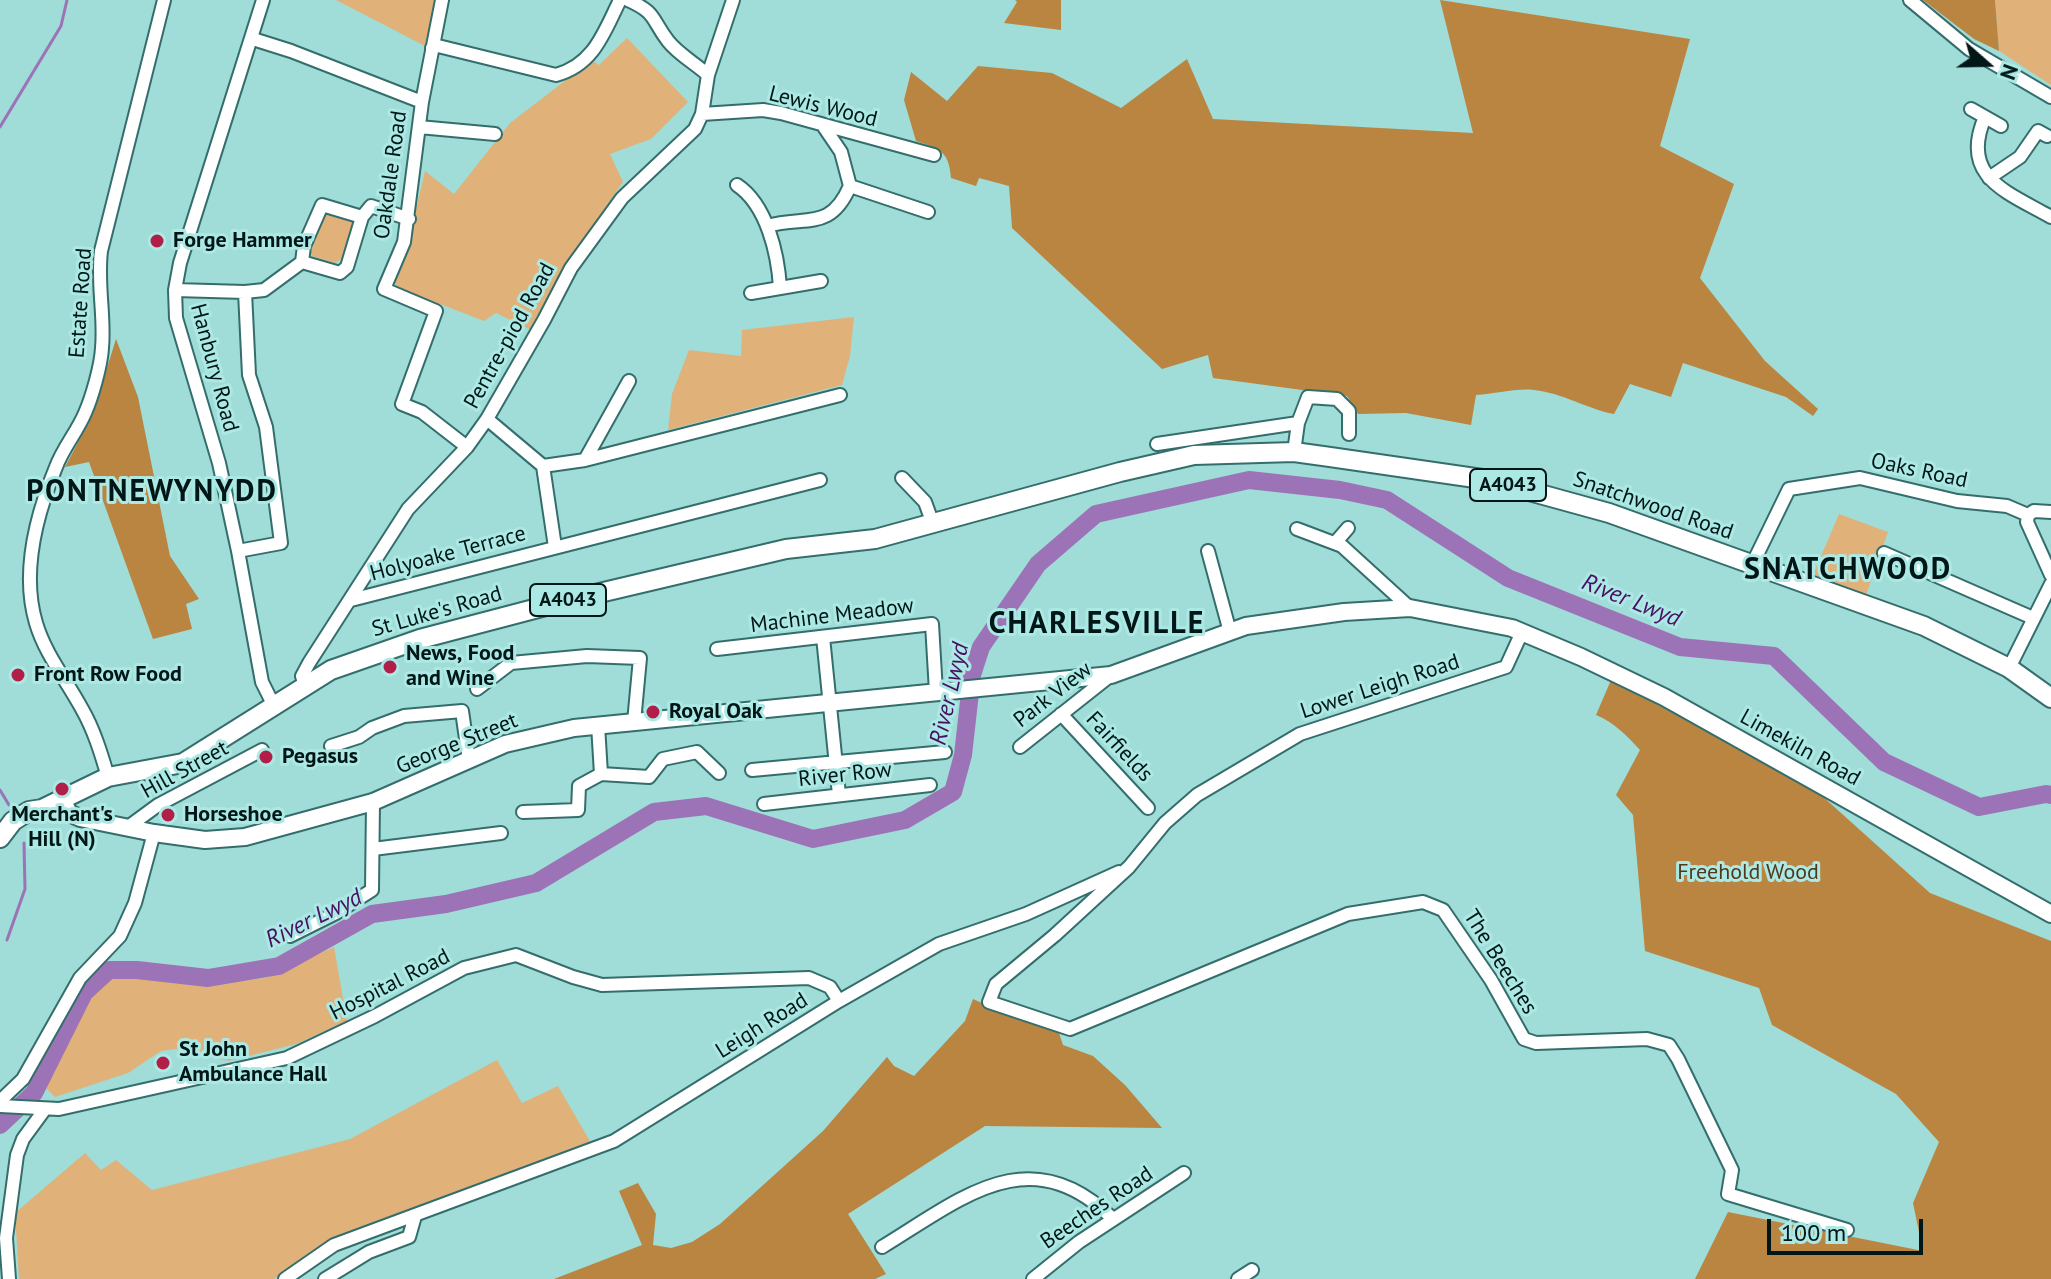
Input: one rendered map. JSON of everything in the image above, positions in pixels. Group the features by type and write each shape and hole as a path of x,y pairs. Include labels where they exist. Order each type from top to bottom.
{"main road":[{"name":"Snatchwood Road","path":"933,524 1120,472 1194,455 1294,452 1489,480 1609,513 1924,626 2009,668 2051,698"},
{"name":"St Luke's Road","path":"2,836 13,821 29,811 42,809 108,777 183,763 331,670 420,639 786,549 875,539 933,524"},
{"name":"Limekiln Road","path":"1111,675 1246,626 1344,612 1410,608 1522,632 1664,697 2051,914"},
{"name":"George Street","path":"61,798 69,813 80,818 205,840 245,837 373,802 505,744 574,728 1111,675"}],"street":[{"name":"Estate Road","path":"108,777 97,739 57,669 36,623 30,586 34,543 43,503 56,465 86,412 102,349 98,278 101,251 164,0"},
{"name":"Hanbury Road","path":"263,0 180,263 175,290 176,318 219,463 262,682 273,704"},
{"name":"Oakdale Road","path":"442,0 422,102 409,219 404,242 384,289 436,311 402,404 422,412 467,447"},
{"path":"432,48 438,46 556,75 574,70 591,53 620,0"},
{"path":"628,0 655,17 669,42 708,75"},
{"name":"Pentre-piod Road","path":"305,686 302,676 309,663 408,509 467,447 487,419 571,268 622,198 695,129 702,114 708,75 733,0"},
{"path":"1910,0 1969,49 2051,97"},
{"path":"253,39 422,102"},
{"path":"1971,109 2001,126"},
{"name":"Lewis Wood","path":"702,114 763,110 934,155"},
{"path":"1985,117 1978,133 1978,164 1989,178 2051,217"},
{"path":"419,127 495,134"},
{"path":"767,226 824,219 835,211 850,186 841,152 824,127"},
{"path":"1989,178 2020,157 2038,131 2047,136"},
{"path":"737,185 751,195 767,226 779,271 780,288"},
{"path":"850,186 928,212"},
{"path":"175,290 264,290 302,262 304,246 322,205 362,217"},
{"path":"302,262 340,273 347,267 362,217 371,206 409,219"},
{"path":"751,293 821,281"},
{"path":"238,551 281,543 266,427 249,375 245,292"},
{"path":"585,460 629,381"},
{"path":"543,466 585,460 840,395"},
{"path":"1294,452 1298,423 1308,397 1337,399 1349,411 1349,434"},
{"path":"487,419 543,466 555,547"},
{"path":"1157,444 1298,423"},
{"path":"902,478 925,502 933,524"},
{"name":"Oaks Road","path":"1752,565 1789,489 1860,478 1957,501 2007,506 2028,515"},
{"name":"Holyoake Terrace","path":"351,600 820,480"},
{"path":"2051,512 2034,511 2028,515 2027,522 2051,575"},
{"path":"1335,543 1348,528"},
{"path":"1297,529 1342,546 1410,608"},
{"path":"1208,551 1230,632"},
{"path":"1884,553 2033,618"},
{"path":"2009,668 2051,584"},
{"name":"Machine Meadow","path":"717,649 932,624 936,692"},
{"name":"Lower Leigh Road","path":"1129,867 1165,823 1197,795 1300,734 1506,667 1522,632"},
{"path":"823,637 839,795"},
{"path":"477,689 511,663 587,656 640,658 634,722"},
{"name":"Park View","path":"1020,747 1111,675"},
{"path":"331,746 404,716 462,711 469,760"},
{"name":"Fairfields","path":"1061,714 1148,808"},
{"path":"598,725 601,774"},
{"name":"Hill Street","path":"128,827 158,805 262,750"},
{"path":"523,812 578,810 579,786 601,774 649,777 663,759 697,752 719,773"},
{"path":"752,770 945,752"},
{"name":"River Row","path":"764,804 930,785"},
{"path":"290,936 336,913 372,890 373,802"},
{"path":"4,1105 23,1079 80,978 120,936 135,903 154,833"},
{"path":"373,849 501,833"},
{"name":"Leigh Road","path":"285,1279 334,1245 614,1141 839,1001 939,944 1026,914 1129,867"},
{"name":"The Beeches","path":"1129,867 996,984 989,1002 1070,1029 1348,914 1423,902 1443,910 1491,980 1524,1039 1536,1043 1647,1039 1669,1045 1732,1170 1728,1194 1847,1230"},
{"name":"Hospital Road","path":"4,1105 40,1109 75,1105 287,1058 375,1016 464,968 516,955 602,985 809,978 830,987 839,1001"},
{"path":"9,1279 6,1238 17,1155 40,1109"},
{"name":"Beeches Road","path":"1033,1279 1113,1219 1184,1173"},
{"path":"882,1247 977,1189 1021,1178 1046,1179 1069,1186 1087,1196 1113,1219"},
{"name":"Leigh Road","path":"325,1279 369,1252 409,1237 415,1216"},
{"path":"1238,1279 1252,1270"}],"shaded area":[{"path":"336,0 437,0 427,47"},
{"path":"1995,0 2051,0 2051,85 1999,51"},
{"path":"627,38 688,102 651,139 610,154 623,182 564,267 531,330 496,313 484,321 396,287 395,274 408,243 425,171 454,194 510,123 592,60 599,65"},
{"path":"326,212 349,217 354,222 350,246 335,263 312,256 309,251 321,216"},
{"path":"854,317 850,356 842,385 668,430 672,394 689,350 741,356 742,330"},
{"path":"1839,514 1888,532 1866,595 1813,575"},
{"path":"334,947 347,1021 296,1044 229,1061 182,1048 161,1051 128,1073 55,1097 46,1088 96,986 112,976 156,974 202,983 265,978"},
{"path":"497,1060 522,1103 558,1086 591,1143 325,1243 274,1279 19,1279 15,1213 85,1153 101,1170 116,1160 152,1190 350,1139"}],"green space":[{"path":"1015,0 1061,0 1061,30 1004,23 1017,2"},
{"path":"1440,0 1690,39 1660,146 1734,184 1700,278 1765,361 1818,409 1813,416 1786,397 1683,363 1671,397 1630,384 1614,414 1555,394 1520,390 1476,395 1471,425 1406,413 1358,414 1347,396 1213,378 1208,355 1162,369 1012,228 1009,186 979,178 976,186 951,178 942,152 916,141 904,100 911,72 947,101 978,66 1052,73 1121,108 1187,59 1213,119 1473,133"},
{"path":"1923,0 1995,0 1999,51 1974,39"},
{"path":"116,339 138,397 170,556 199,599 186,604 192,629 153,639 89,462 65,467 92,416"},
{"name":"Freehold Wood","path":"1611,680 1811,786 1930,893 2051,941 2051,1279 1695,1279 1728,1212 1923,1251 1913,1203 1939,1142 1896,1094 1772,1025 1759,988 1645,951 1633,815 1616,795 1640,750 1614,725 1596,715"},
{"path":"973,999 1004,1013 1058,1030 1063,1045 1093,1056 1125,1085 1162,1128 985,1126 848,1214 886,1274 875,1279 554,1279 642,1245 619,1191 638,1183 656,1214 653,1245 671,1248 692,1242 720,1224 823,1131 887,1057 894,1066 914,1076 965,1021"}],"waterway":[{"path":"0,127 61,26 67,0"},
{"name":"River Lwyd","path":"0,1125 34,1093 84,993 109,970 208,978 279,966 372,914 446,904 536,883 654,812 706,806 813,839 905,820 953,792 963,755 972,675 981,647 1038,564 1096,514 1249,480 1340,490 1387,500 1508,578 1680,647 1774,656 1884,762 1979,807 2051,795"},
{"path":"0,790 9,805"},
{"path":"7,940 25,889 24,843"}],"place":[{"name":"Forge Hammer","path":"157,241"},
{"name":"News, Food and Wine","path":"390,667"},
{"name":"Front Row Food","path":"18,675"},
{"name":"Royal Oak","path":"653,712"},
{"name":"Pegasus","path":"266,757"},
{"name":"Merchant's Hill (N)","path":"62,789"},
{"name":"Horseshoe","path":"168,815"},
{"name":"St John Ambulance Hall","path":"163,1063"}],"district":[{"name":"PONTNEWYNYDD","path":"152,492"},
{"name":"SNATCHWOOD","path":"1848,570"},
{"name":"CHARLESVILLE","path":"1097,624"}]}
